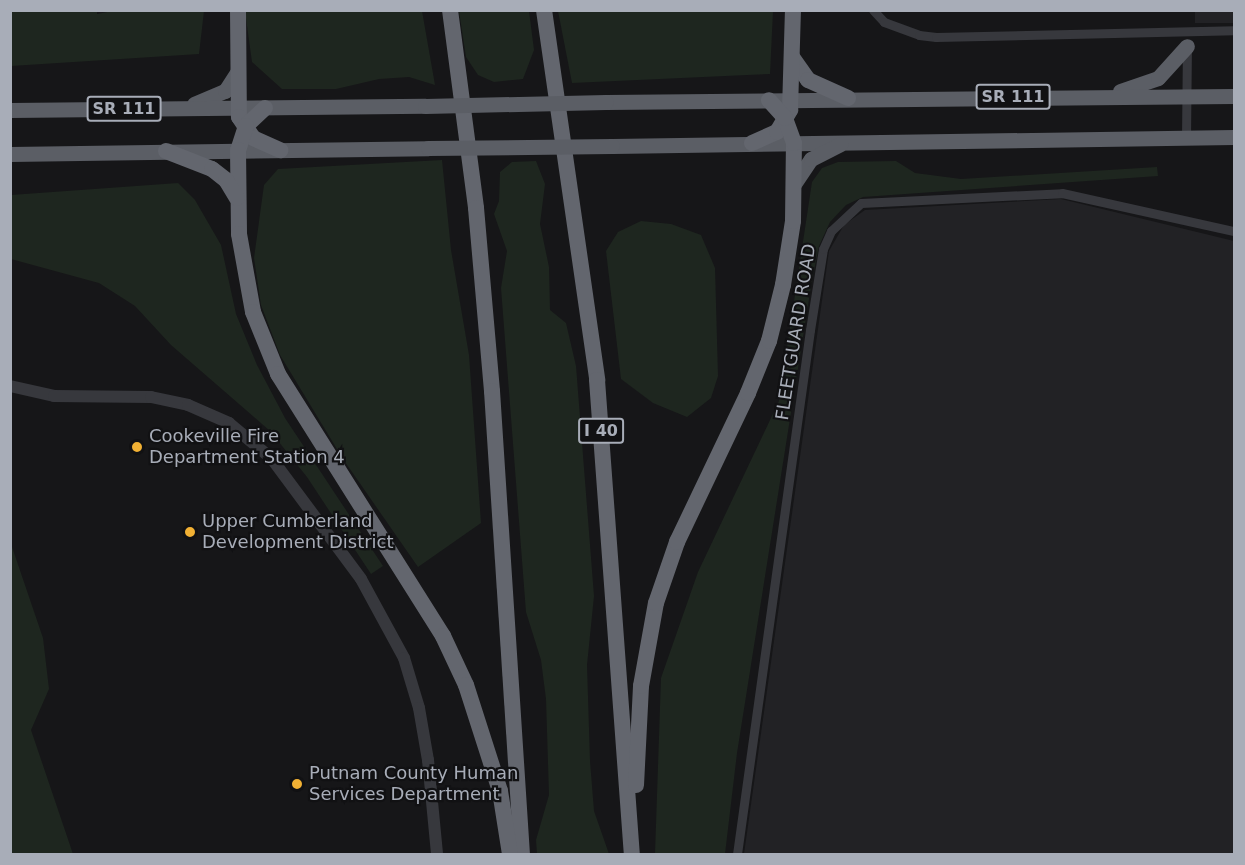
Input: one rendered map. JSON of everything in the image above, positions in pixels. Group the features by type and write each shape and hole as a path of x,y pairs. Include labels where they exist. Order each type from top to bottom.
{"highway":[{"path":"238,10 238,108 244,129 260,143 280,150"},
{"path":"450,10 476,208 492,391 522,855"},
{"name":"I 40","path":"544,10 597,380 633,855"},
{"path":"752,143 772,136 786,120 792,100 793,10"},
{"path":"1083,97 1125,90 1158,78 1187,39"},
{"path":"792,57 808,80 848,98"},
{"path":"177,109 216,97 238,71"},
{"name":"SR 111","path":"10,110 424,106 848,98 1234,96"},
{"path":"633,855 640,686 656,603 677,542 748,393 769,341 783,285 793,221 794,143 786,120 769,100"},
{"path":"266,108 244,129 238,150 237,198 253,312 278,374 443,636 466,685 484,738 500,791 510,855"},
{"path":"10,154 1234,137"},
{"path":"794,184 811,159 843,142"},
{"path":"166,152 212,169 226,180 237,198"}],"street":[{"path":"873,10 884,22 919,35 936,37 1187,39 1234,30"},
{"path":"1186,138 1187,39"},
{"name":"FLEETGUARD ROAD","path":"736,855 823,249 838,223 861,203 1062,193 1234,231"},
{"path":"10,386 54,396 151,397 188,405 229,423 272,459 360,579 404,658 419,708 429,760 437,855"}],"shaded area":[{"path":"118,10 204,11 199,54 11,66 11,11 97,11 97,14"},
{"path":"245,11 422,11 435,85 409,77 379,79 336,89 282,89 252,62"},
{"path":"459,11 529,11 534,50 523,79 494,82 478,75 466,57"},
{"path":"558,11 773,11 770,74 572,83"},
{"path":"1195,11 1234,11 1234,23 1195,23"},
{"path":"442,160 451,250 469,355 481,523 418,567 343,459 280,355 261,305 254,258 264,185 278,169"},
{"path":"536,161 545,184 540,224 549,267 550,310 566,323 576,366 594,596 587,665 590,761 594,811 609,854 537,854 536,840 549,795 546,699 541,660 526,612 501,288 507,251 494,214 499,201 500,172 512,162"},
{"path":"896,161 915,173 961,179 1157,167 1158,176 863,197 846,205 830,222 819,246 812,280 737,753 725,854 655,854 661,678 698,572 779,401 812,182 822,168 838,162"},
{"path":"178,183 195,200 221,245 236,314 257,365 285,418 383,566 371,574 307,477 270,431 171,345 135,306 99,283 11,259 11,195"},
{"path":"1061,199 1234,241 1234,854 744,854 829,251 844,225 865,210"},
{"path":"641,221 671,224 701,235 715,268 718,376 711,398 687,417 653,403 621,379 606,251 618,232"},
{"path":"10,541 43,638 49,689 31,730 73,854 11,854"}],"place":[{"name":"Cookeville Fire Department Station 4","path":"137,447"},
{"name":"Upper Cumberland Development District","path":"190,532"},
{"name":"Putnam County Human Services Department","path":"297,784"}]}
